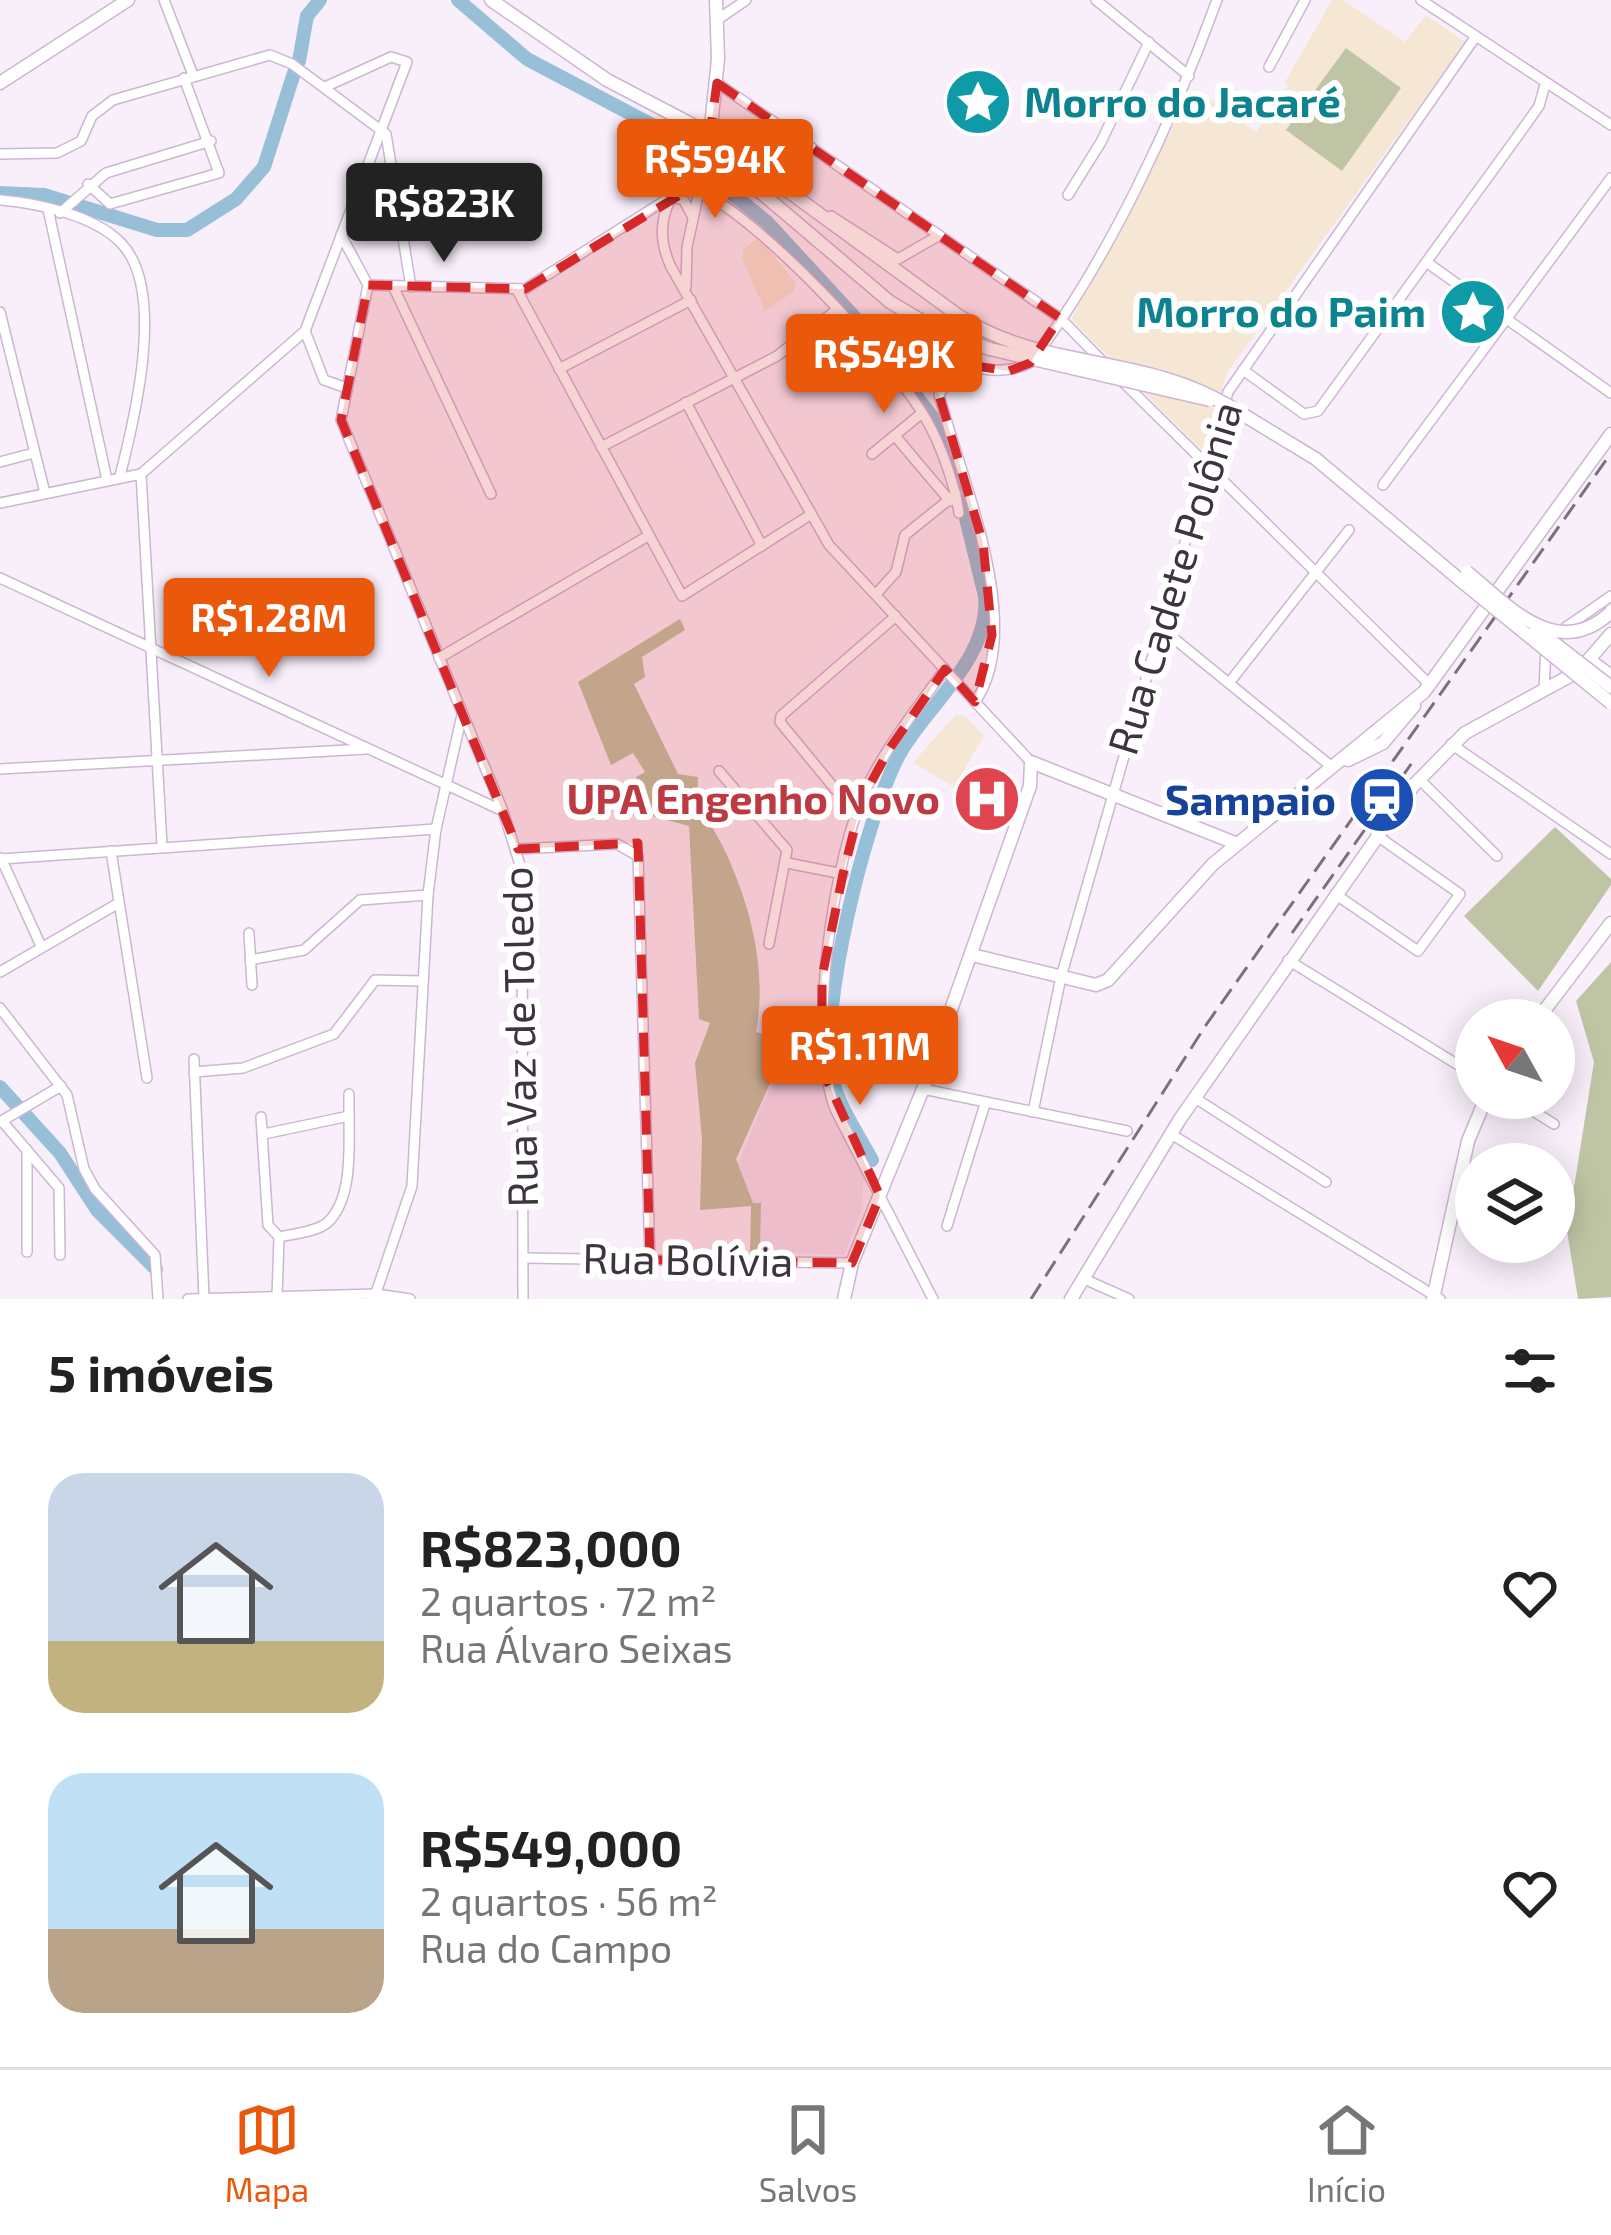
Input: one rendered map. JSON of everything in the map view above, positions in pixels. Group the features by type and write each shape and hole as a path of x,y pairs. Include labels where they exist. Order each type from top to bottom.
{"main road":[{"path":"0,83 128,0"},
{"path":"491,0 593,72 709,140 890,302 937,330 989,349 1132,378 1228,406"},
{"path":"709,140 717,83 716,0"},
{"path":"715,100 737,163 959,316 991,335 1047,353 1165,374 1274,430 1611,687"},
{"path":"700,189 717,171 737,163"},
{"path":"972,956 1096,986 1108,980 1181,895 1235,843 1334,766 1383,743 1611,434"},
{"path":"1464,576 1611,703"},
{"path":"1535,628 1573,633 1611,612"},
{"path":"1071,1299 1195,1098 1419,779 1451,744 1591,661 1611,634"},
{"path":"1591,661 1611,676"},
{"path":"844,1299 852,1263 972,956 1030,787 1031,762 1112,790 1235,843"},
{"path":"1553,999 1611,923"},
{"path":"1436,1298 1468,1141 1477,1119"}],"street":[{"path":"88,184 110,204 216,176 221,166 164,0"},
{"path":"718,20 746,0"},
{"path":"1096,0 1190,76"},
{"path":"932,348 962,364 1009,371 1030,363 1060,318 1190,76 1216,0"},
{"path":"1269,67 1305,0"},
{"path":"1420,0 1611,125"},
{"name":"Rua Cadete Polônia","path":"1033,1112 1061,977 1228,392 1474,38"},
{"path":"1068,195 1101,142 1149,42"},
{"path":"0,154 58,153 81,141 95,112 113,100 269,55 325,87 383,131 411,287"},
{"path":"0,503 140,474 305,331 407,68 405,59 392,58 325,87"},
{"path":"717,83 1060,318 1427,688"},
{"path":"1244,370 1304,414 1318,412 1539,106 1545,85"},
{"path":"689,296 687,247 709,140"},
{"path":"709,140 669,198 659,224 662,243 689,296 829,545 1031,762"},
{"path":"60,213 88,184 121,168 211,141"},
{"path":"1383,485 1611,178"},
{"path":"700,189 758,227 922,413 983,543 994,607 986,681 975,702"},
{"path":"783,191 814,204 898,259 938,236"},
{"path":"368,285 517,290 669,198 683,199 693,217"},
{"path":"0,200 48,209 105,231 130,257 146,353 120,476"},
{"path":"48,209 107,481"},
{"path":"305,331 324,380 344,387 368,285 340,236"},
{"path":"662,243 671,252 687,247"},
{"path":"1429,264 1611,393"},
{"path":"393,286 490,494"},
{"path":"517,290 682,596 810,515"},
{"path":"559,369 689,296"},
{"path":"602,447 776,356 835,311"},
{"path":"0,312 45,493"},
{"path":"1030,363 1131,390"},
{"path":"959,513 940,386 962,364"},
{"name":"Rua Vaz de Toledo","path":"344,387 341,420 518,849 526,918 523,1299"},
{"path":"686,402 762,546"},
{"path":"872,454 922,413"},
{"path":"895,436 957,493"},
{"path":"101,446 127,449"},
{"path":"0,462 34,453"},
{"path":"140,474 162,845"},
{"path":"876,594 896,572 904,535 957,493"},
{"path":"1229,683 1348,530"},
{"path":"439,658 648,536"},
{"path":"0,578 503,812"},
{"path":"1544,691 1544,648 1552,635 1584,619 1611,596"},
{"path":"835,789 780,722 781,716 896,616"},
{"path":"1161,628 1334,766"},
{"path":"933,1299 826,1087 819,1039 822,977 868,784 947,672"},
{"path":"375,1297 412,1186 428,895 436,830 462,714"},
{"path":"1451,744 1611,854"},
{"path":"0,769 372,749"},
{"path":"718,771 785,847 787,863 769,944"},
{"path":"1419,779 1497,856"},
{"path":"41,946 1,857 436,830"},
{"path":"1335,894 1418,951 1460,894 1376,836"},
{"path":"518,849 617,844 638,856 650,1260"},
{"path":"111,851 147,1078"},
{"path":"787,863 843,874"},
{"path":"250,961 304,950 360,900 428,895"},
{"path":"0,972 117,904"},
{"path":"249,934 251,986"},
{"path":"1288,960 1455,1063"},
{"path":"194,1072 243,1068 334,1034 375,980 422,981"},
{"path":"0,1008 72,1106 90,1180 158,1262 158,1299"},
{"path":"194,1059 204,1298"},
{"path":"60,1255 61,1193 4,1119 61,1086"},
{"path":"923,1089 1127,1131"},
{"path":"279,1237 321,1226 331,1217 347,1170 349,1094"},
{"path":"1195,1098 1326,1182"},
{"path":"947,1226 985,1103"},
{"path":"264,1134 349,1116"},
{"path":"261,1117 268,1225 279,1237 277,1297"},
{"path":"1546,1119 1554,1124"},
{"path":"1171,1134 1436,1298"},
{"path":"27,1148 27,1252"},
{"name":"Rua Bolívia","path":"524,1258 852,1263"},
{"path":"1082,1278 1129,1299"},
{"path":"188,1299 410,1299"}],"highlighted area":[{"path":"717,83 1060,318 1030,363 1009,371 962,364 937,388 983,543 992,635 975,702 945,669 890,748 862,799 843,874 822,977 822,1069 880,1196 852,1263 650,1260 638,843 518,849 341,420 368,285 525,289 729,165 708,147"}],"shaded area":[{"path":"1332,0 1343,0 1405,42 1426,15 1465,42 1227,373 1203,451 1071,319 1194,88 1256,132 1288,86 1285,82"},
{"path":"759,237 796,284 793,292 765,311 742,259 743,250"},
{"path":"955,715 965,716 984,736 954,787 913,763"},
{"path":"804,1044 819,1054 826,1094 864,1178 861,1212 844,1255 760,1252 761,1204 753,1203 736,1169 786,1048 796,1052"}],"green space":[{"path":"1346,48 1401,88 1342,171 1286,130"},
{"path":"680,619 685,630 642,657 645,677 634,684 678,774 698,777 703,808 726,853 750,919 760,987 756,1032 782,1040 786,1048 736,1159 753,1203 761,1203 760,1252 750,1253 751,1206 700,1210 702,1139 695,1063 710,1023 699,1019 689,826 641,813 646,799 636,777 645,772 633,753 611,765 578,682"},
{"path":"1555,827 1611,879 1611,885 1538,991 1464,916"},
{"path":"1611,962 1611,1297 1578,1299 1572,1263 1575,1181 1594,1062 1576,1001"}],"waterway":[{"path":"299,61 307,16 320,0"},
{"path":"458,0 527,59 671,135"},
{"path":"0,193 44,195 157,230 187,230 236,199 264,167 294,73"},
{"path":"721,185 767,222 858,321 937,423 953,465 985,596 984,619 967,661 910,737 886,784 860,866 838,962 832,1007 832,1077 843,1109 872,1160"},
{"path":"0,1087 60,1153 97,1210 156,1269"}],"railway":[{"path":"1031,1299 1206,1025 1611,453"},
{"path":"1292,933 1416,757"}],"place":[{"name":"Morro do Jacaré","path":"978,102"},
{"name":"Morro do Paim","path":"1473,312"},
{"name":"UPA Engenho Novo","path":"987,799"},
{"name":"Sampaio","path":"1382,800"}]}
